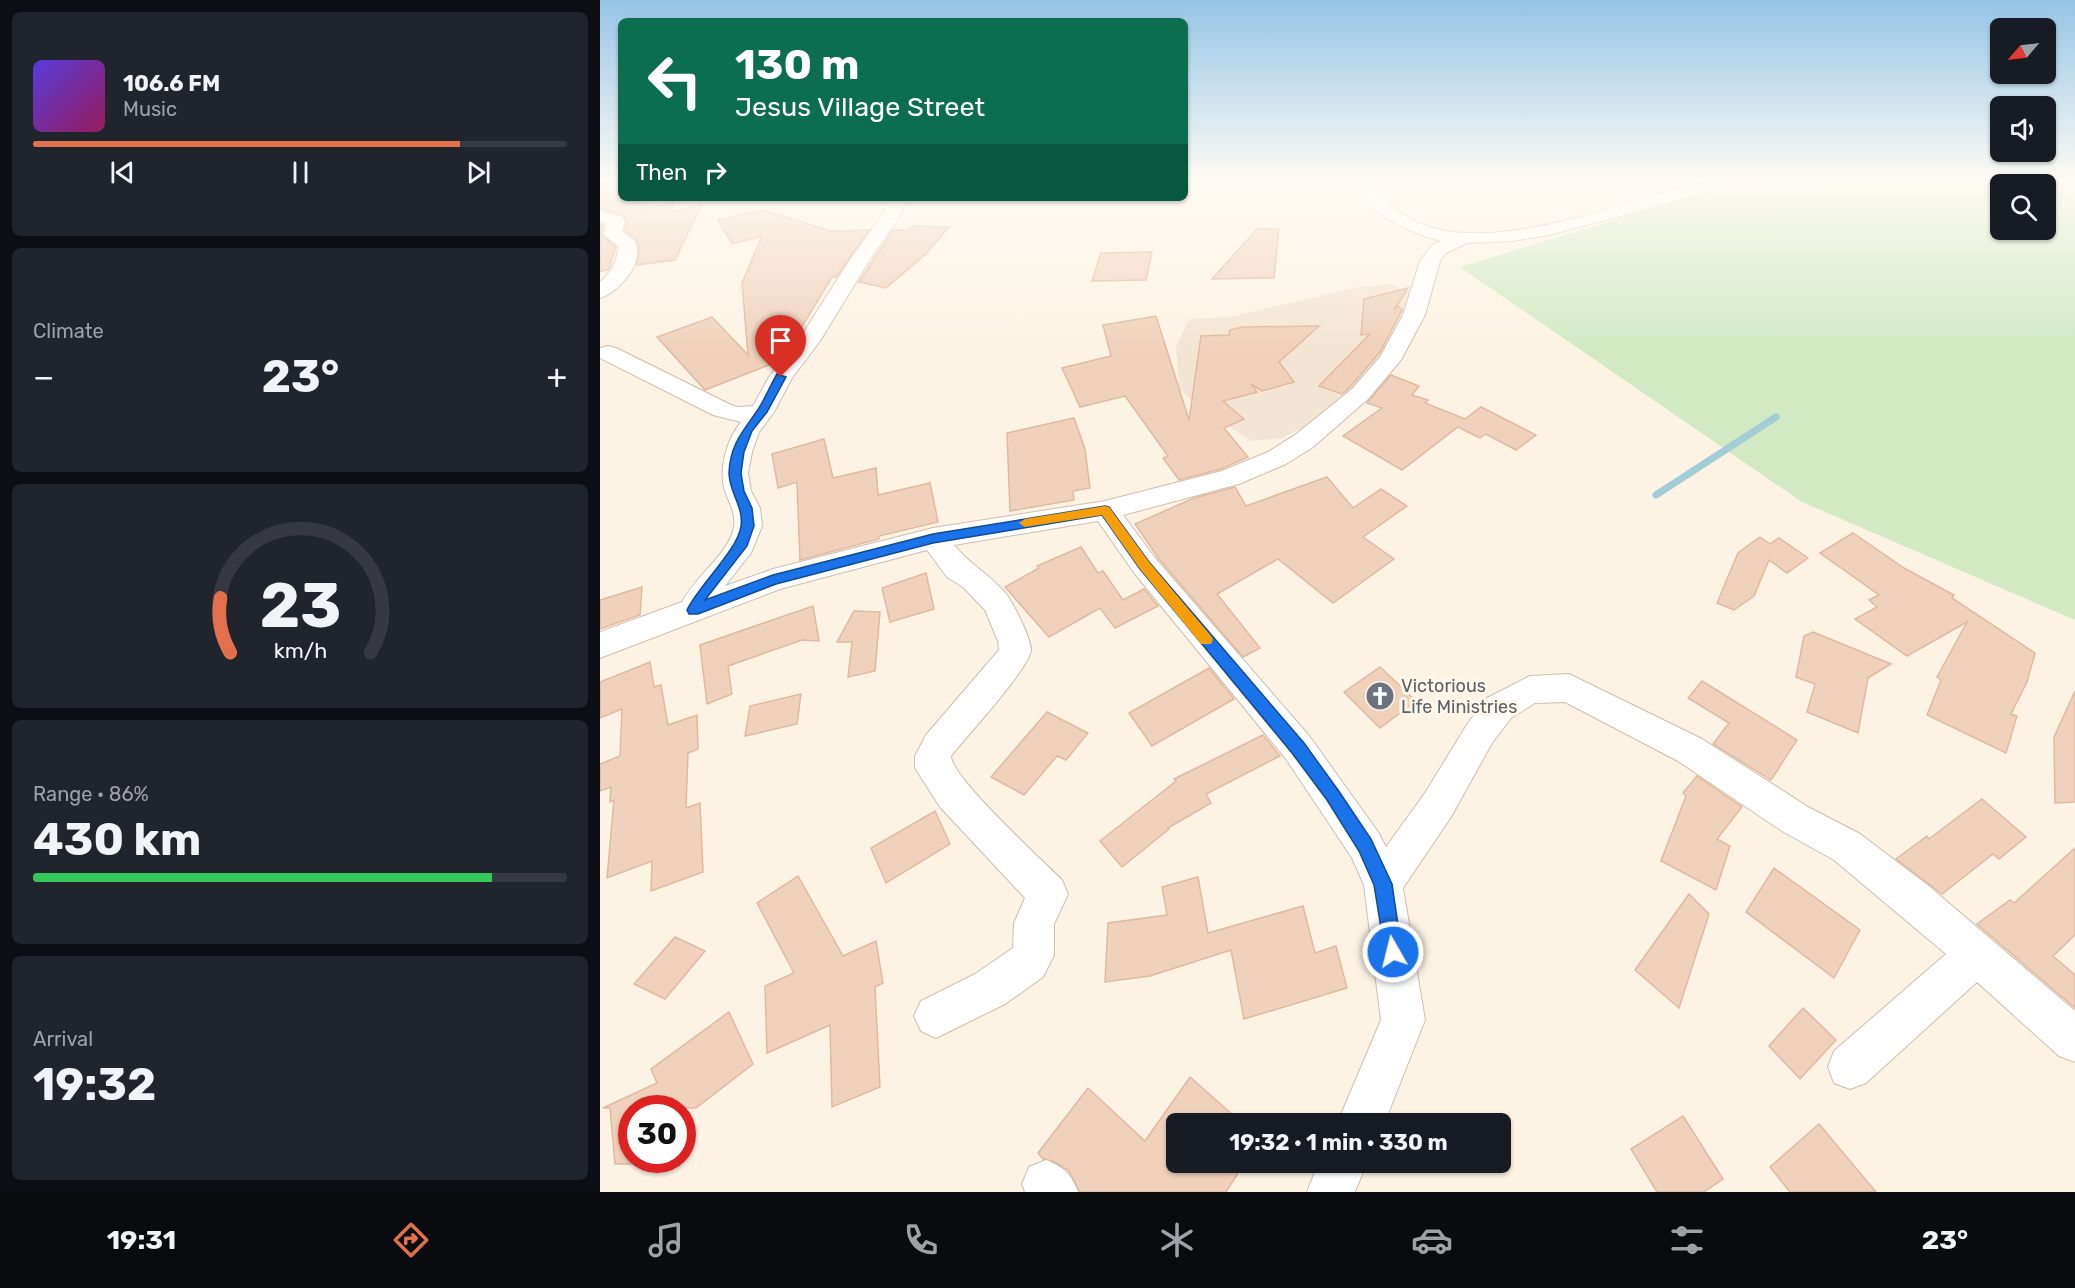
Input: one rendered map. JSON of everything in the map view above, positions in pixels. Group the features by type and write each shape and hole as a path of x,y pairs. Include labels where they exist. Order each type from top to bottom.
{"street":[{"path":"600,292 617,278 628,253 627,244 614,236"},
{"path":"693,610 700,596 741,546 748,526 746,508 738,491 735,473 739,452 747,431 762,412 781,377 809,341 877,236"},
{"path":"1437,236 1461,239 1495,236"},
{"path":"600,645 773,580 933,538 1105,510 1230,478 1277,458 1304,441 1360,394 1390,360 1414,315 1430,261 1439,249 1461,239"},
{"path":"608,353 722,411 737,415 762,412"},
{"path":"1105,510 1145,566 1298,748 1365,845 1383,884 1403,1020 1365,1113"},
{"path":"933,538 957,569 973,579 997,604 1014,641 1015,652 938,746 933,756 933,768 953,795 1048,894 1034,922 1035,941 1032,958 1019,972 936,1017"},
{"path":"1383,884 1438,805 1480,733 1499,708 1530,690 1569,688 1690,750 1795,819 1846,848 1916,901 2075,1040"},
{"path":"1850,1067 1977,955"},
{"path":"1331,1192 1339,1173"}],"shaded area":[{"path":"1391,284 1412,294 1391,347 1346,396 1318,420 1282,438 1252,441 1206,413 1179,389 1176,347 1189,319 1230,317 1358,287"}],"green space":[{"path":"1563,236 1990,236 1990,240 2056,240 2056,236 2075,236 2075,620 1802,502 1460,267"}],"building":[{"path":"602,236 616,247 609,269 600,272"},
{"path":"632,236 687,236 675,260 637,265 639,247"},
{"path":"727,236 865,236 836,277 832,277 798,333 800,334 779,361 705,390 657,337 712,317 748,355 742,283 762,236 732,244"},
{"path":"889,236 942,236 926,254 886,288 859,282"},
{"path":"1251,236 1278,236 1274,278 1212,279"},
{"path":"1152,252 1146,280 1092,281 1101,253"},
{"path":"1408,288 1394,310 1398,306 1402,310 1380,352 1350,387 1342,394 1319,386 1370,334 1361,335 1364,299"},
{"path":"1156,316 1189,420 1201,336 1229,335 1230,330 1242,327 1319,326 1279,362 1294,382 1262,391 1251,384 1257,392 1223,401 1244,419 1224,428 1248,457 1221,469 1179,480 1163,458 1168,456 1125,396 1080,407 1062,368 1111,356 1103,325"},
{"path":"1391,375 1419,386 1412,395 1428,400 1425,403 1465,419 1481,407 1536,435 1516,450 1486,434 1480,438 1458,427 1402,470 1343,436 1382,408 1367,403"},
{"path":"1074,418 1085,449 1090,488 1073,491 1074,500 1010,511 1007,433"},
{"path":"824,439 833,478 876,468 878,495 930,483 938,522 879,536 879,539 800,560 797,482 778,488 772,454"},
{"path":"1327,477 1353,508 1381,489 1407,506 1363,537 1394,559 1333,603 1278,559 1217,594 1260,648 1243,657 1159,559 1135,524 1194,498 1235,487 1246,506"},
{"path":"1853,533 1904,568 1954,595 1952,598 2035,653 2027,682 2011,714 2017,716 2006,753 1927,715 1941,680 1937,677 1967,622 1907,656 1855,619 1877,607 1869,600 1879,595 1820,553"},
{"path":"1760,537 1770,544 1779,538 1808,558 1787,573 1769,560 1754,596 1734,610 1717,603 1738,553"},
{"path":"1081,547 1098,573 1103,571 1123,600 1144,589 1158,606 1115,628 1100,608 1049,637 1005,587 1039,568 1037,566"},
{"path":"926,573 934,609 890,622 882,588"},
{"path":"642,587 640,615 600,629 600,600"},
{"path":"813,606 819,641 802,640 728,666 732,694 707,704 700,645"},
{"path":"854,611 880,612 875,671 848,677 852,642 837,642"},
{"path":"1813,632 1891,664 1868,678 1858,733 1807,712 1815,684 1796,677 1804,636"},
{"path":"650,662 654,687 661,685 668,725 697,715 698,749 688,753 686,808 700,803 703,872 651,891 652,861 607,878 614,800 610,802 611,787 600,791 600,764 620,756 622,709 600,718 600,682"},
{"path":"1380,667 1416,701 1380,728 1344,692"},
{"path":"1209,668 1234,699 1152,746 1129,713"},
{"path":"1702,681 1797,740 1771,780 1713,744 1729,723 1688,698"},
{"path":"2075,691 2075,802 2055,803 2054,737"},
{"path":"801,694 797,724 745,736 750,706"},
{"path":"1047,712 1088,733 1066,760 1057,756 1024,795 991,777"},
{"path":"1263,735 1280,756 1206,794 1211,803 1168,828 1122,867 1100,841 1176,781 1174,779"},
{"path":"1697,776 1742,807 1717,839 1730,846 1716,890 1661,861 1686,796 1683,793"},
{"path":"1982,799 2026,837 1999,859 1993,854 1942,894 1896,859 1927,836 1929,839"},
{"path":"935,811 950,844 886,883 871,848"},
{"path":"2075,848 2075,935 2053,956 2075,975 2075,1008 1977,924 2010,900 2014,903"},
{"path":"1774,868 1860,930 1834,978 1746,912"},
{"path":"798,876 843,956 876,941 883,983 875,987 880,1087 832,1107 830,1025 767,1053 765,986 794,973 757,903"},
{"path":"1198,877 1208,933 1303,906 1315,953 1336,946 1347,988 1244,1019 1231,950 1150,976 1105,982 1108,923 1167,915 1162,887"},
{"path":"1689,894 1709,914 1679,1008 1635,970"},
{"path":"675,937 705,951 665,999 634,984"},
{"path":"1803,1008 1836,1040 1800,1079 1769,1046"},
{"path":"729,1012 753,1064 696,1108 696,1095 631,1095 657,1083 651,1069"},
{"path":"1190,1077 1231,1113 1166,1113 1166,1173 1238,1173 1226,1192 1080,1192 1068,1170 1053,1161 1043,1159 1038,1153 1088,1088 1145,1141"},
{"path":"618,1101 618,1164 615,1164 610,1108 603,1108"},
{"path":"1683,1116 1723,1179 1704,1192 1657,1192 1631,1149"},
{"path":"1819,1124 1876,1192 1790,1192 1770,1167"}],"waterway":[{"path":"1656,495 1776,417"}],"slow traffic":[{"path":"1025,523 1105,510 1145,566 1206,640"}],"place":[{"name":"Victorious Life Ministries","path":"1380,696"}],"route":[{"path":"781,377 762,412 747,431 739,452 735,473 738,491 746,508 748,526 741,546 700,596 693,610 773,580 933,538 1105,510 1145,566 1298,748 1365,845 1383,884 1393,952"}]}
